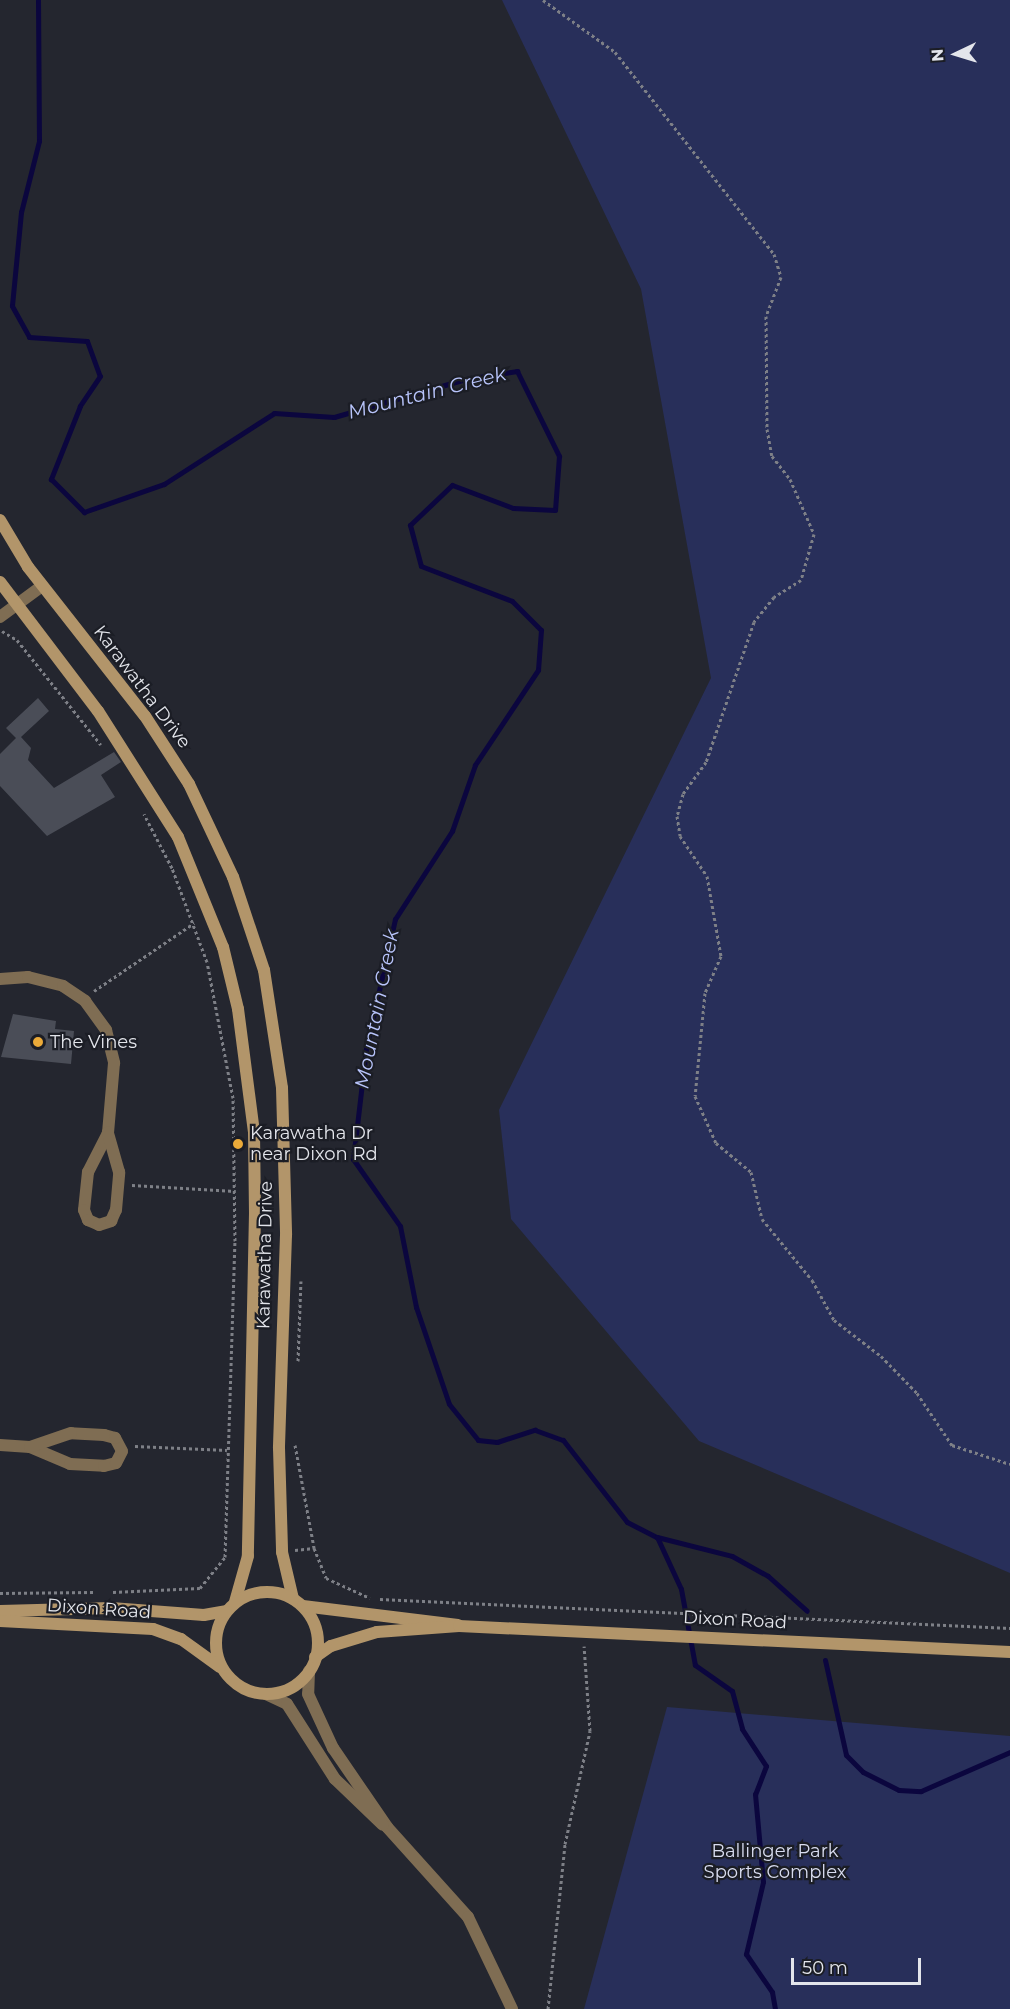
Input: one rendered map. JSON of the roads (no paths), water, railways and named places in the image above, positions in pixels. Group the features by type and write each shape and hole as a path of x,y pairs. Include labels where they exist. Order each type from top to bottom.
{"main road":[{"name":"Karawatha Drive","path":"0,520 42,586 145,716 189,784 233,877 264,970 282,1088 286,1235 279,1448 282,1552 298,1603"},
{"name":"Karawatha Drive","path":"0,582 14,605 98,711 173,828 211,914 238,1009 254,1132 255,1213 248,1556 235,1602"},
{"path":"268,1591 298,1603 317,1632 315,1657 309,1671 292,1688 266,1694 245,1690 221,1668 215,1635 226,1611 235,1602 268,1591"},
{"name":"Dixon Road","path":"298,1603 459,1626 1010,1652"},
{"name":"Dixon Road","path":"0,1611 111,1608 204,1615 226,1611"},
{"name":"Dixon Road","path":"0,1621 153,1629 181,1639 221,1668"},
{"name":"Dixon Road","path":"315,1657 331,1646 377,1632 459,1626"}],"street":[{"path":"0,617 42,586"},
{"path":"0,979 47,980 85,1001 112,1047 108,1133 119,1172 116,1210 111,1221 99,1225 85,1216 86,1182 108,1133"},
{"path":"0,1445 30,1446 71,1434 104,1435 115,1438 122,1451 116,1463 104,1466 70,1464 30,1446"},
{"path":"309,1671 308,1694 319,1724 387,1827 468,1917 512,2009"},
{"path":"266,1694 287,1704 335,1779 365,1813 387,1827"}],"waterway":[{"name":"Mountain Creek","path":"38,0 39,141 21,212 12,306 29,337 87,341 100,376 80,406 51,479 84,512 164,484 274,413 334,417 466,379 517,371 559,456 555,510 513,508 452,485 410,525 421,566 512,601 541,630 538,670 475,765 452,831 395,919 366,1049 353,1159 400,1226 416,1307 449,1404 478,1440 497,1442 535,1430 563,1440 627,1522 657,1537 732,1556 768,1576 807,1611"},
{"path":"657,1537 681,1589 695,1665 732,1691 742,1729 766,1766 755,1794 763,1882 746,1954 772,1992 775,2009"},
{"name":"Mountain Creek","path":"825,1660 846,1755 863,1772 899,1790 921,1791 1010,1752"}],"place":[{"name":"The Vines","path":"38,1042"},
{"name":"Karawatha Dr near Dixon Rd","path":"238,1144"}],"park label":[{"name":"Ballinger Park Sports Complex","path":"775,1862"}]}
